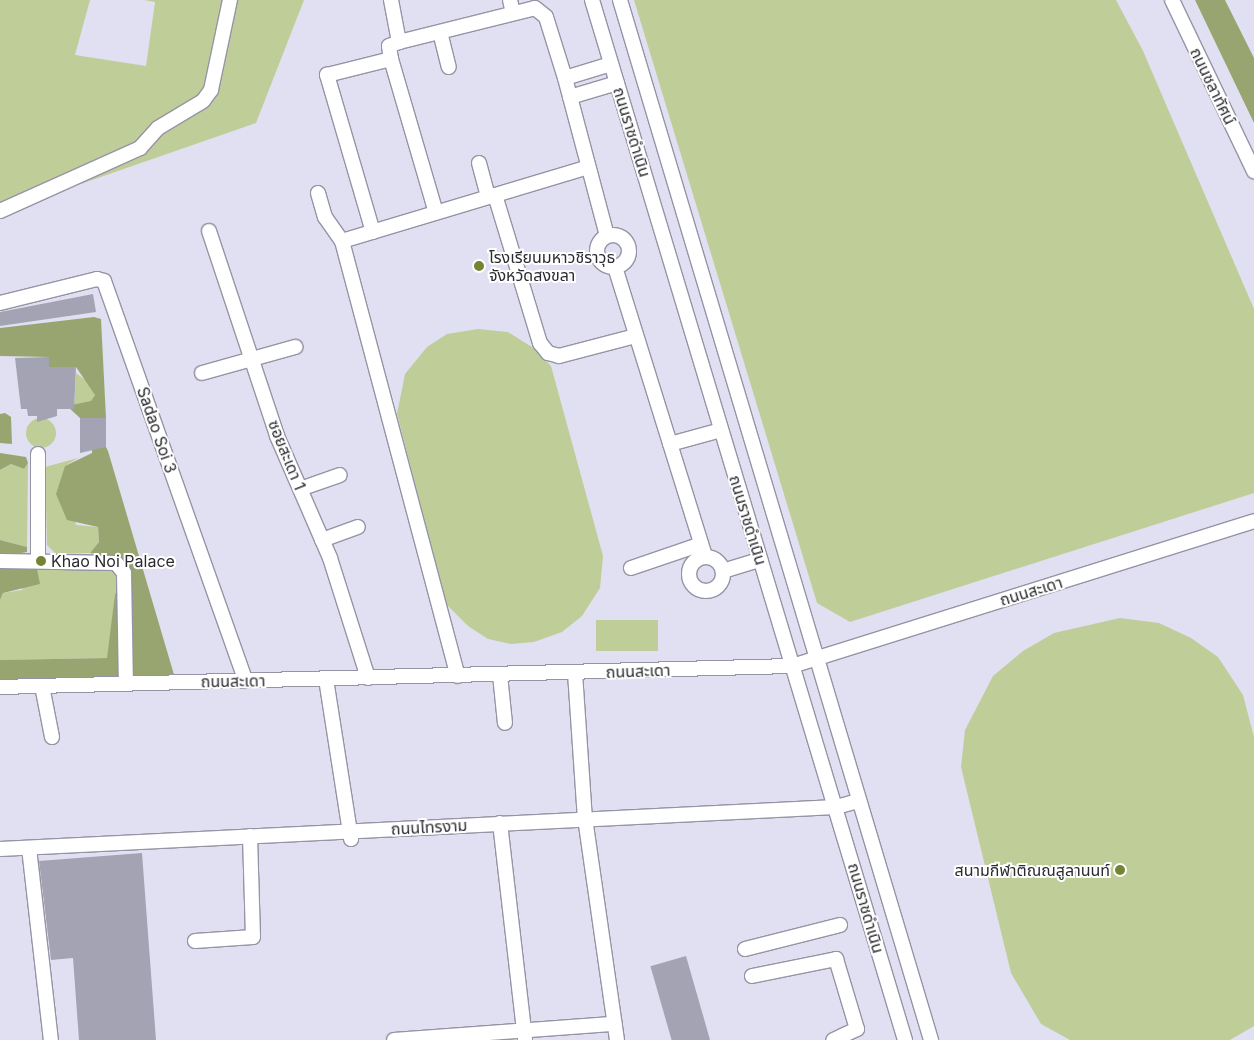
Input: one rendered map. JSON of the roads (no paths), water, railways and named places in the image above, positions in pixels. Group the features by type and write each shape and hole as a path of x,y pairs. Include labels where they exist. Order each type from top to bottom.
{"street":[{"path":"0,211 140,148 158,128 203,101 211,90 230,0"},
{"path":"391,0 399,42"},
{"name":"ถนนราชดำเนิน","path":"592,0 905,1040"},
{"name":"ถนนราชดำเนิน","path":"620,0 931,1040"},
{"name":"ถนนชลาทัศน์","path":"1172,0 1254,171"},
{"path":"436,213 388,46 440,32 511,7 536,8 546,17 565,78 607,236"},
{"path":"440,32 450,67"},
{"path":"374,232 327,75 391,58"},
{"path":"565,78 611,64"},
{"path":"570,97 617,83"},
{"path":"479,164 492,196 540,343 548,353 559,356 635,336"},
{"path":"342,241 588,167"},
{"path":"318,193 325,217 342,241 458,676"},
{"name":"ซอยสะเดา 1","path":"209,231 252,358 300,489 322,540 368,678"},
{"path":"607,236 618,236 629,249 626,260 615,267 604,265 597,256 598,243 607,236"},
{"path":"615,267 703,550 717,561 723,571"},
{"name":"Sadao Soi 3","path":"0,303 97,279 104,281 246,681"},
{"path":"202,373 295,347"},
{"path":"670,444 721,430"},
{"path":"38,454 38,560"},
{"path":"300,489 340,475"},
{"name":"ถนนสะเดา","path":"0,687 792,666 1254,520"},
{"path":"322,540 358,528"},
{"path":"630,568 703,550"},
{"path":"703,550 694,560 688,572 696,588 716,587 723,571 760,560"},
{"path":"0,561 103,560 116,563 124,573 126,684"},
{"path":"576,673 585,818 617,1040"},
{"path":"500,675 505,723"},
{"path":"326,679 351,836"},
{"path":"42,686 52,736"},
{"name":"ถนนไทรงาม","path":"0,849 250,836 351,836 500,823 836,806 858,801"},
{"path":"500,823 525,1036"},
{"path":"195,941 253,937 250,836"},
{"path":"29,848 52,1040"},
{"path":"745,949 840,925"},
{"path":"752,976 836,959 857,1029 833,1040"},
{"path":"394,1040 525,1036 614,1024"}],"place":[{"name":"โรงเรียนมหาวชิราวุธ จังหวัดสงขลา","path":"479,266"},
{"name":"Khao Noi Palace","path":"41,561"},
{"name":"สนามกีฬาติณณสูลานนท์","path":"1120,870"}]}
